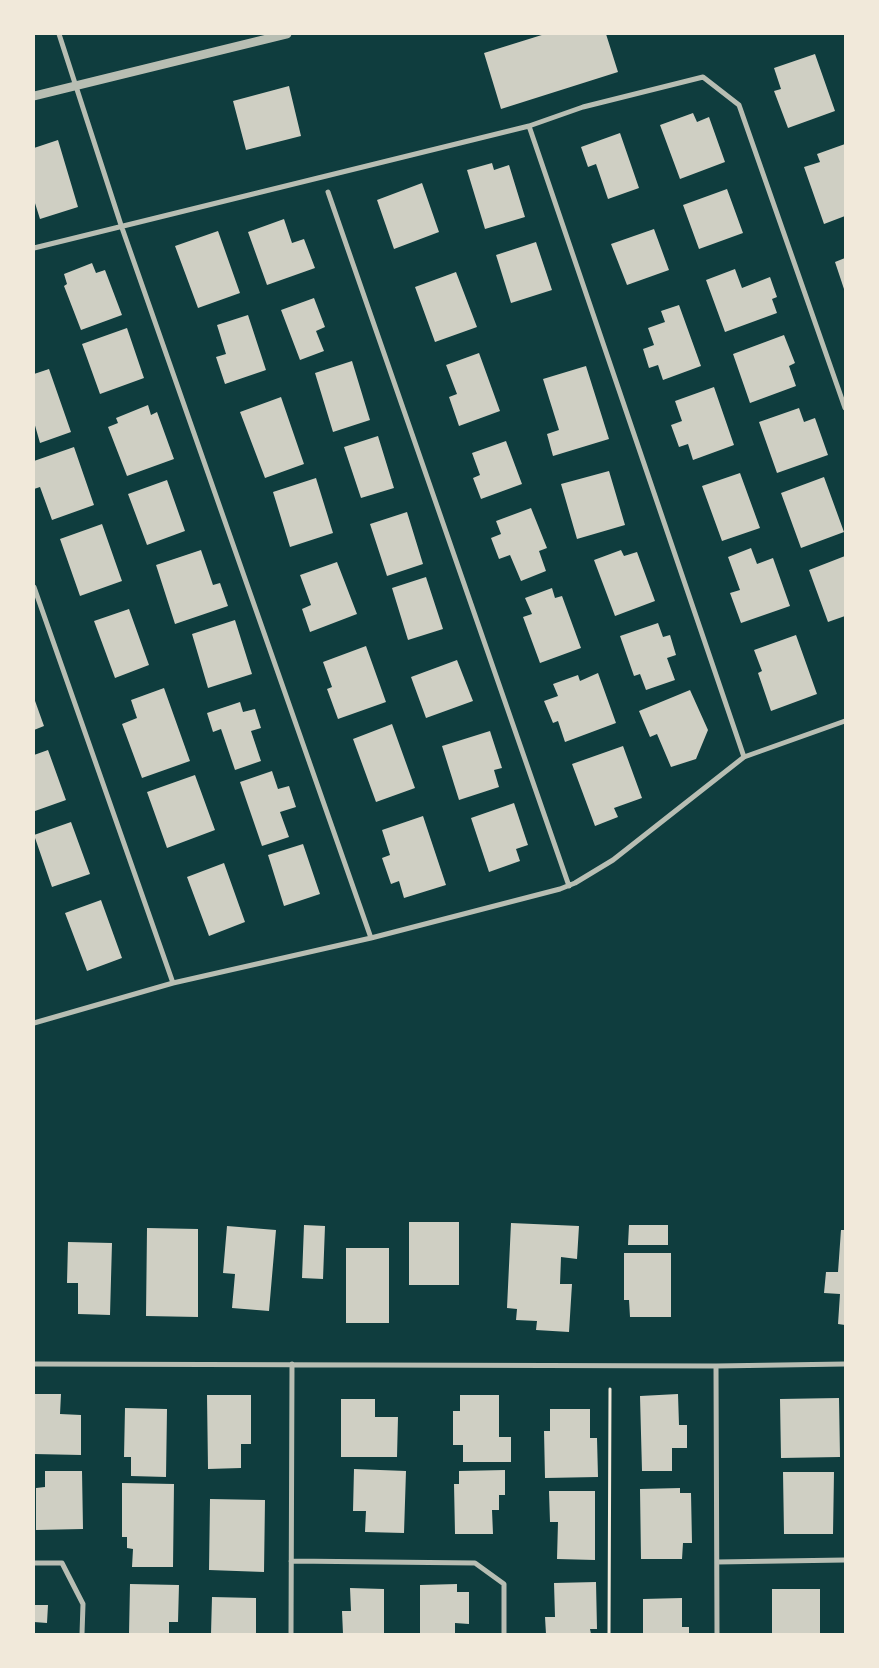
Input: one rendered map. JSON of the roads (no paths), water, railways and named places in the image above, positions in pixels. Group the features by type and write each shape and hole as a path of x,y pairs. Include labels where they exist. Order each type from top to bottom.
{"street":[{"path":"59,34 78,86 121,226 371,938"},
{"path":"34,96 287,34"},
{"path":"34,248 529,126 582,107 703,77 739,105 845,408"},
{"path":"529,126 744,757"},
{"path":"328,192 569,886"},
{"path":"34,587 173,983"},
{"path":"34,1023 173,983 371,938 569,886 613,860 744,757 845,721"},
{"path":"34,1364 716,1366 845,1364"},
{"path":"291,1634 292,1364"},
{"path":"716,1366 717,1634"},
{"path":"717,1562 845,1560"},
{"path":"291,1562 475,1563 504,1584 504,1634"},
{"path":"34,1563 62,1563 83,1604 82,1634"}]}
